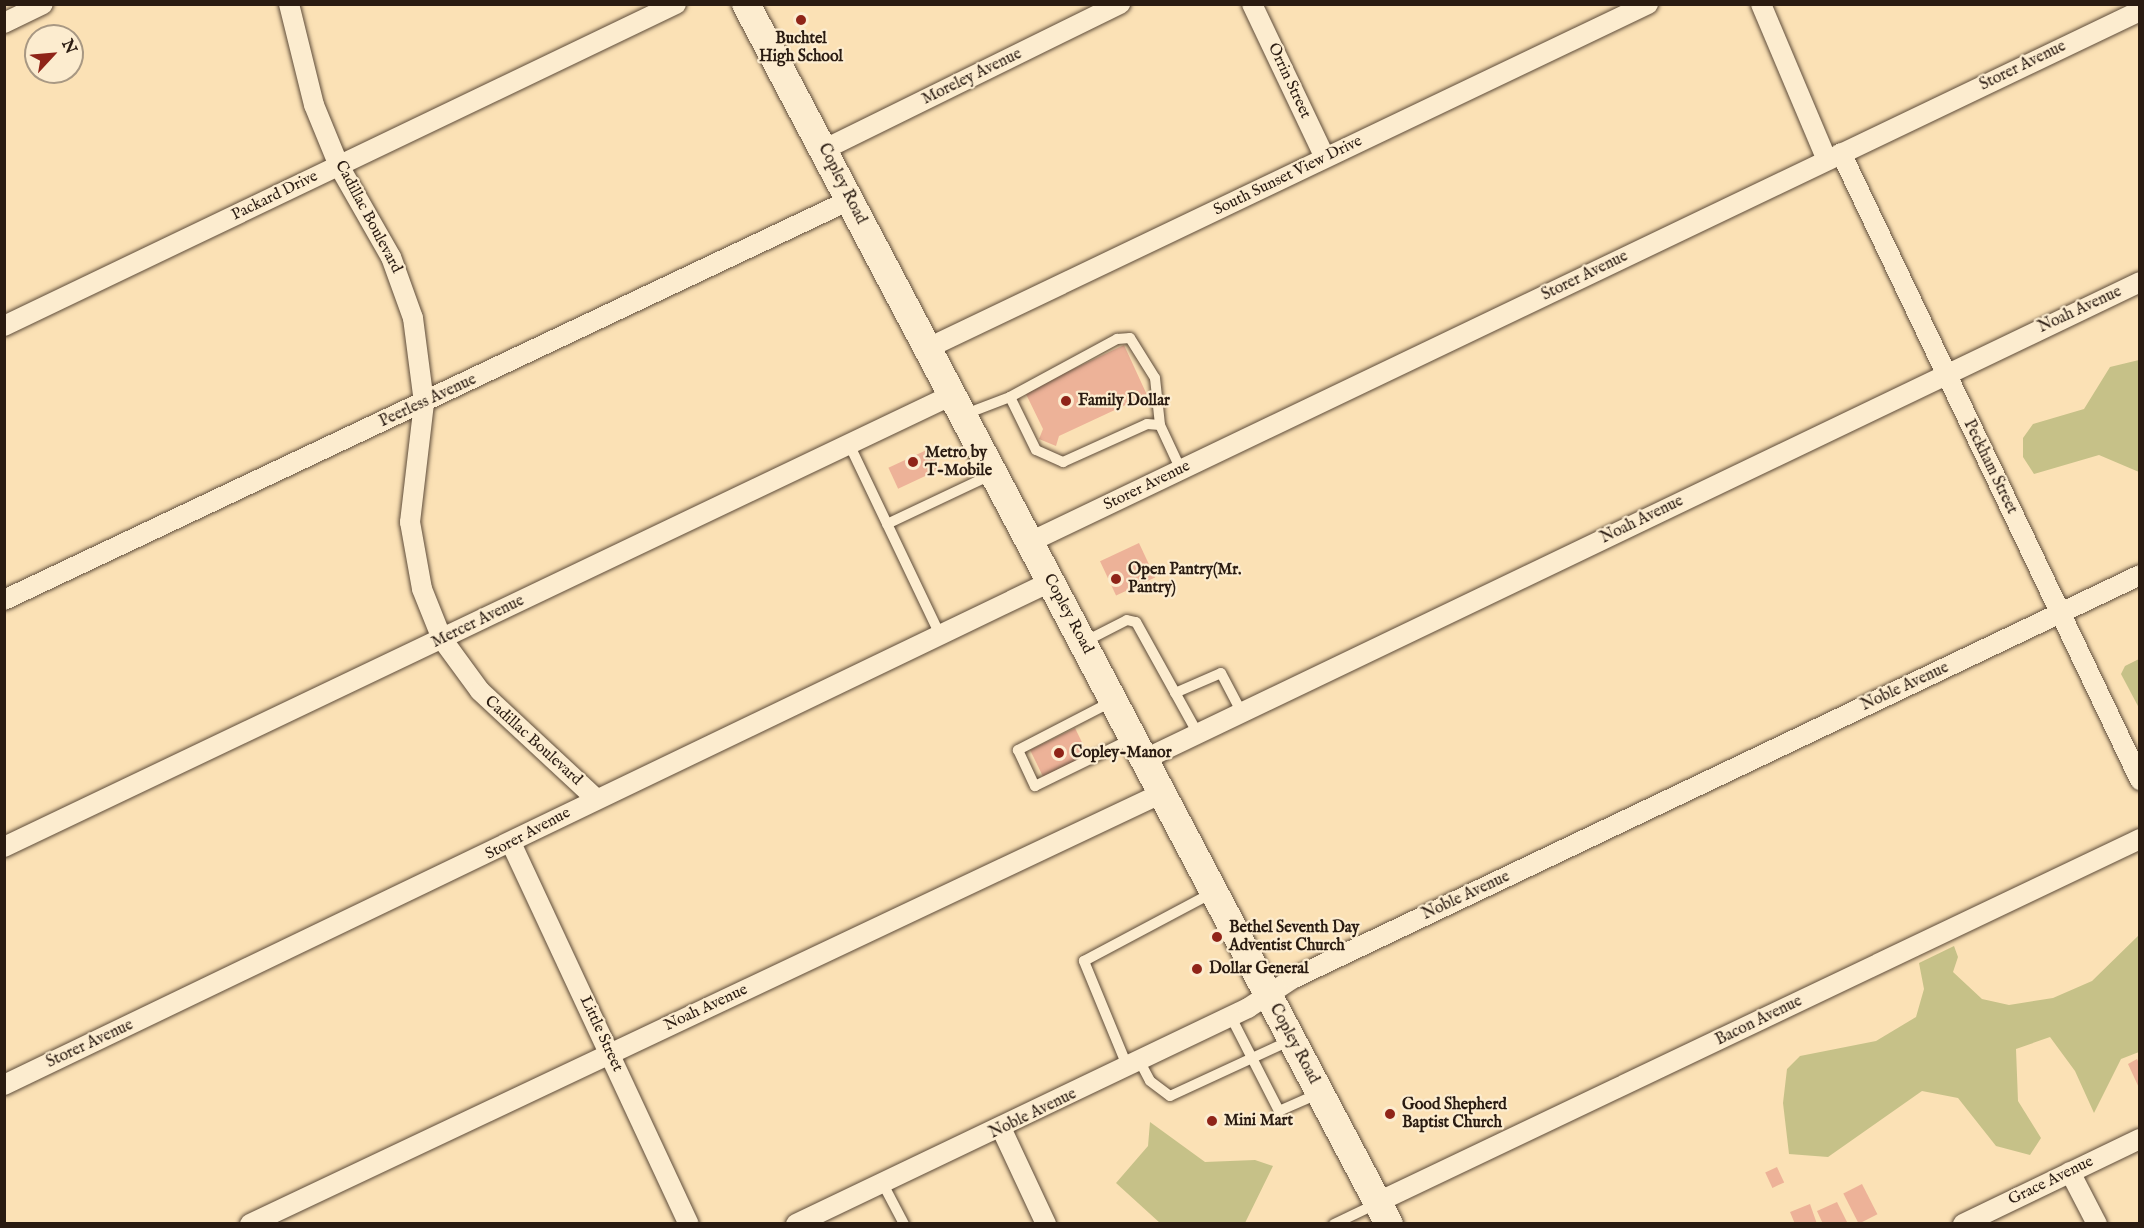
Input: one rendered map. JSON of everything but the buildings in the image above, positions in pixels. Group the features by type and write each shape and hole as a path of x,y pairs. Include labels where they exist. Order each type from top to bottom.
{"main road":[{"name":"Copley Road","path":"746,4 825,149 957,405 1384,1213"}],"street":[{"path":"4,23 43,4"},
{"name":"Cadillac Boulevard","path":"290,4 314,105 339,166 401,281 414,327 424,403 410,522 422,589 442,639 489,701 595,798"},
{"name":"Packard Drive","path":"4,326 676,4"},
{"name":"Moreley Avenue","path":"825,149 1120,4"},
{"name":"Orrin Street","path":"1252,4 1325,158"},
{"name":"South Sunset View Drive","path":"928,348 1648,4"},
{"name":"Peckham Street","path":"1761,4 1834,156 1945,374 2139,780"},
{"name":"Storer Avenue","path":"1030,542 2139,11"},
{"name":"Peerless Avenue","path":"4,600 850,201"},
{"name":"Noah Avenue","path":"1140,748 1198,734 2139,282"},
{"name":"Mercer Avenue","path":"4,847 849,444 957,405"},
{"name":"Noble Avenue","path":"807,1221 1002,1130 1270,998 1292,979 2139,575"},
{"name":"Storer Avenue","path":"4,1085 512,845 595,798 941,637 1050,582"},
{"name":"Noah Avenue","path":"250,1224 1162,793"},
{"name":"Bacon Avenue","path":"1384,1213 2139,838"},
{"name":"Little Street","path":"512,845 689,1224"},
{"path":"1002,1130 1046,1224"},
{"name":"Grace Avenue","path":"1963,1224 2139,1139"},
{"path":"2070,1172 2097,1224"}],"lane":[{"path":"957,405 1010,397 1117,339 1130,338 1155,378 1160,425 1180,470"},
{"path":"1010,397 1036,450 1049,460 1063,462 1147,424 1160,425"},
{"path":"849,444 941,637"},
{"path":"887,524 994,473"},
{"path":"1083,642 1127,620 1136,622 1198,734"},
{"path":"1176,693 1221,673 1242,713"},
{"path":"1114,701 1018,750 1035,786 1140,748"},
{"path":"1214,891 1084,961 1134,1065 1170,1096 1292,1039"},
{"path":"1231,1017 1279,1111 1320,1093"},
{"path":"883,1184 904,1224"},
{"path":"1334,1224 1384,1213"}],"shaded area":[{"path":"2139,360 2139,472 2099,455 2034,474 2023,457 2023,438 2033,424 2084,409 2110,367"},
{"path":"2139,659 2139,708 2121,674 2125,666"},
{"path":"2139,935 2139,1052 2121,1059 2094,1113 2075,1071 2050,1037 2016,1049 2018,1101 2041,1138 2030,1155 1996,1146 1958,1098 1922,1091 1828,1157 1789,1154 1783,1103 1787,1069 1800,1056 1876,1041 1916,1017 1924,989 1919,963 1954,946 1958,957 1953,972 1982,999 2009,1005 2053,998 2092,981"},
{"path":"1150,1122 1205,1162 1255,1160 1273,1166 1245,1223 1160,1223 1116,1183 1148,1146"}],"place":[{"name":"Buchtel High School","path":"801,20"},
{"name":"Family Dollar","path":"1066,401"},
{"name":"Metro by T-Mobile","path":"913,462"},
{"name":"Open Pantry(Mr. Pantry)","path":"1116,579"},
{"name":"Copley-Manor","path":"1059,753"},
{"name":"Bethel Seventh Day Adventist Church","path":"1217,937"},
{"name":"Dollar General","path":"1197,969"},
{"name":"Good Shepherd Baptist Church","path":"1390,1114"},
{"name":"Mini Mart","path":"1212,1121"}]}
